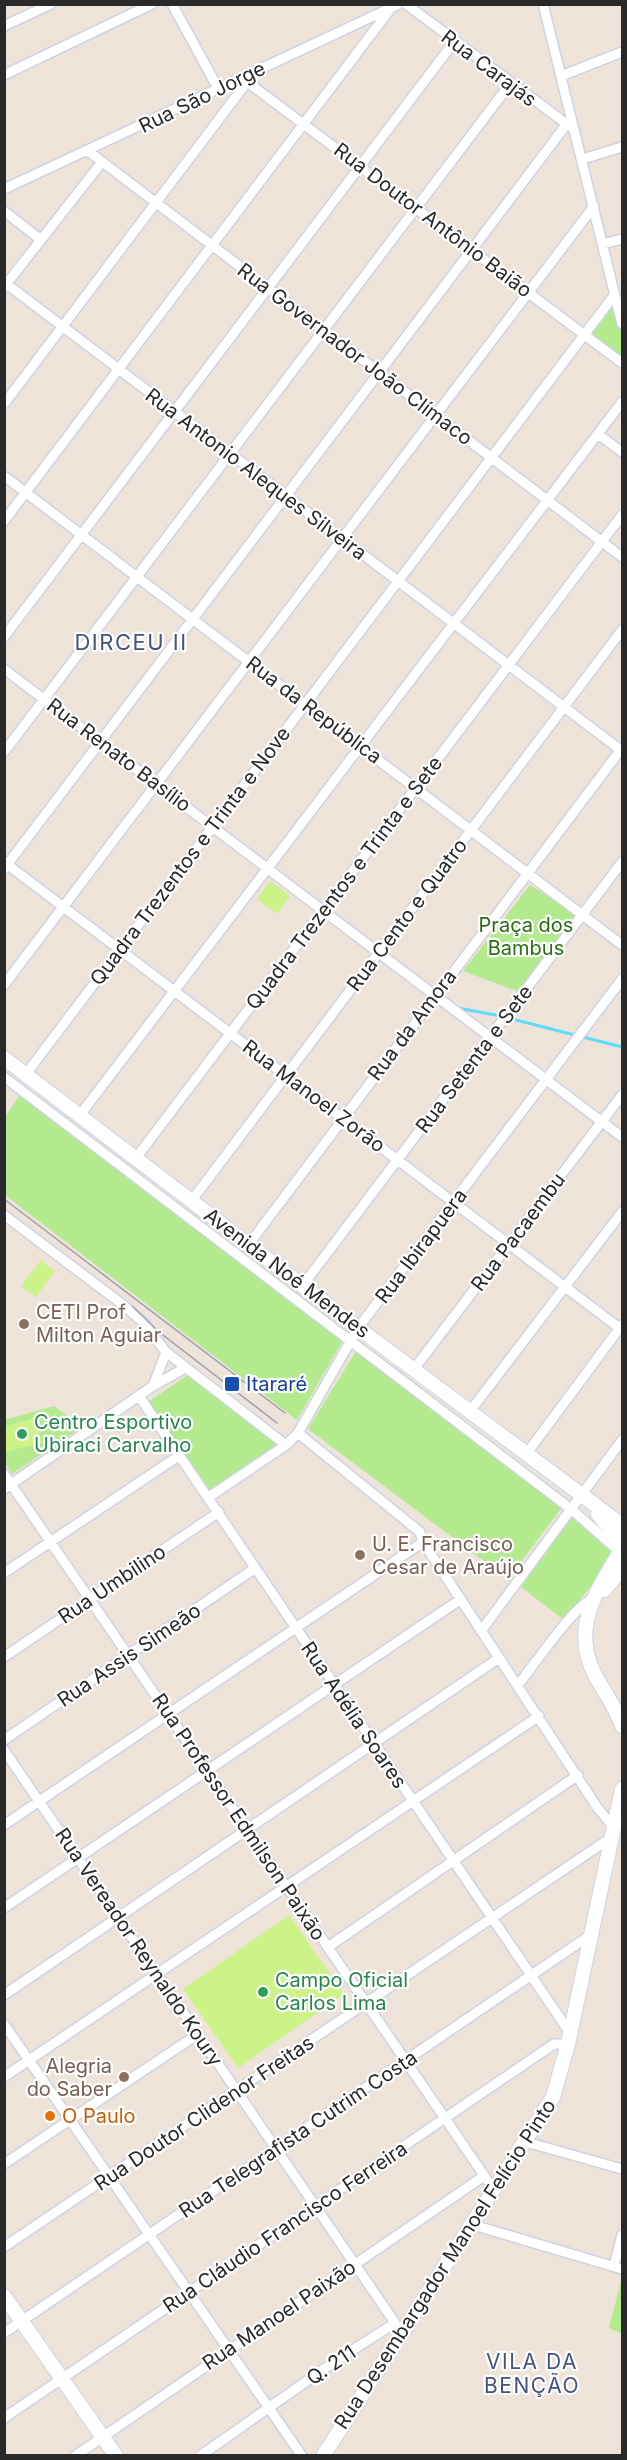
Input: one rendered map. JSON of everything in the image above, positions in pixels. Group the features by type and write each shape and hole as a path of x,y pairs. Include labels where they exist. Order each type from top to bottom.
{"street":[{"path":"4,26 51,4"},
{"path":"4,75 152,4"},
{"path":"172,4 219,90"},
{"name":"Rua Carajás","path":"406,4 570,127"},
{"path":"543,4 561,76 570,127 583,159 622,324"},
{"path":"4,521 395,6"},
{"name":"Rua São Jorge","path":"4,189 244,80 395,6"},
{"path":"4,637 454,42"},
{"path":"561,76 622,52"},
{"path":"4,404 156,204 244,80"},
{"name":"Rua Doutor Antônio Baião","path":"244,80 417,207 622,363"},
{"path":"4,752 510,84"},
{"path":"6,865 570,127"},
{"path":"583,159 622,147"},
{"name":"Rua Governador João Clímaco","path":"88,151 622,557"},
{"path":"5,284 102,162"},
{"path":"4,985 594,206"},
{"path":"4,211 41,240"},
{"path":"603,244 622,239"},
{"name":"Rua Antonio Aleques Silveira","path":"5,284 622,750"},
{"name":"Quadra Trezentos e Trinta e Nove","path":"26,1074 615,294"},
{"path":"80,1115 622,402"},
{"path":"598,434 622,452"},
{"name":"Rua da República","path":"4,476 622,945"},
{"name":"Quadra Trezentos e Trinta e Sete","path":"136,1158 622,515"},
{"name":"Rua Cento e Quatro","path":"192,1200 622,630"},
{"name":"Rua Renato Basílio","path":"4,669 622,1137"},
{"name":"Rua da Amora","path":"249,1244 622,750"},
{"name":"Rua Setenta e Sete","path":"303,1285 622,862"},
{"name":"Rua Manoel Zorão","path":"6,865 231,1032 508,1245 622,1328"},
{"name":"Rua Ibirapuera","path":"209,1497 286,1445 298,1433 358,1328 622,979"},
{"name":"Avenida Noé Mendes","path":"4,1058 358,1328 471,1410 622,1525"},
{"path":"4,1077 621,1547 592,1601 585,1628 586,1656 622,1726"},
{"name":"Rua Pacaembu","path":"414,1369 622,1095"},
{"path":"471,1410 622,1212"},
{"path":"4,1215 122,1304 143,1322 165,1352 286,1445"},
{"path":"527,1453 622,1328"},
{"path":"153,1386 165,1352"},
{"path":"8,1487 153,1386 185,1368"},
{"name":"Rua Adélia Soares","path":"139,1396 531,1975 569,2039"},
{"path":"298,1433 420,1532 423,1542 578,1775 613,1832"},
{"path":"481,1631 571,1509 578,1492 622,1440"},
{"path":"4,1573 180,1455"},
{"name":"Rua Professor Edmilson Paixão","path":"4,1474 8,1487 51,1541 494,2190"},
{"name":"Avenida Noé Mendes","path":"578,1492 608,1523 621,1547"},
{"name":"Rua Umbilino","path":"4,1657 219,1512"},
{"path":"4,1824 423,1542"},
{"name":"Rua Assis Simeão","path":"4,1740 254,1569"},
{"path":"518,1685 568,1620 592,1601 622,1569"},
{"path":"4,1908 461,1599"},
{"path":"4,1995 499,1658"},
{"path":"4,2077 158,1976 539,1716"},
{"name":"Rua Vereador Reynaldo Koury","path":"4,1750 355,2265 402,2322"},
{"path":"328,1947 578,1775"},
{"name":"Rua Desembargador Manoel Felício Pinto","path":"323,2456 402,2322 494,2190 553,2097 569,2039 622,1789"},
{"name":"Rua Doutor Clidenor Freitas","path":"4,2247 492,1918 613,1832"},
{"name":"Rua Telegrafista Cutrim Costa","path":"4,2333 592,1934"},
{"path":"4,2024 302,2456"},
{"path":"4,2164 198,2034"},
{"name":"Rua Cláudio Francisco Ferreira","path":"4,2418 554,2044 569,2039"},
{"path":"526,2142 622,2169"},
{"name":"Rua Manoel Paixão","path":"75,2456 228,2349 484,2176"},
{"path":"470,2224 618,2267 622,2235"},
{"path":"4,2296 116,2456"},
{"name":"Q. 211","path":"200,2456 268,2408 402,2322"}],"green space":[{"path":"615,294 622,324 622,363 585,335"},
{"path":"270,881 290,896 277,914 257,899"},
{"name":"Praça dos Bambus","path":"530,885 578,916 517,991 463,971"},
{"path":"22,1092 343,1340 297,1420 5,1195 4,1118"},
{"path":"41,1260 55,1271 36,1297 21,1286"},
{"path":"356,1351 563,1506 508,1579 308,1429"},
{"path":"188,1375 278,1444 209,1491 148,1402"},
{"path":"54,1406 82,1427 12,1474 5,1463 4,1420"},
{"name":"Centro Esportivo Ubiraci Carvalho","path":"35,1418 42,1443 5,1452 5,1426"},
{"path":"574,1514 610,1546 613,1558 564,1620 521,1587"},
{"name":"Campo Oficial Carlos Lima","path":"289,1915 344,1994 238,2068 183,1989"},
{"path":"622,2277 622,2334 609,2328"}],"waterway":[{"path":"458,1008 501,1016"},
{"path":"508,1018 622,1047"}],"tram line":[{"path":"4,1199 285,1413"},
{"path":"132,1306 159,1332 277,1423"}],"place":[{"name":"CETI Prof Milton Aguiar","path":"24,1324"},
{"name":"Itararé","path":"232,1384"},
{"name":"Centro Esportivo Ubiraci Carvalho","path":"22,1434"},
{"name":"U. E. Francisco Cesar de Araújo","path":"360,1555"},
{"name":"Campo Oficial Carlos Lima","path":"263,1992"},
{"name":"Alegria do Saber","path":"124,2077"},
{"name":"O Paulo","path":"50,2116"}],"district":[{"name":"DIRCEU II","path":"131,642"},
{"name":"VILA DA BENÇÃO","path":"532,2373"}]}
